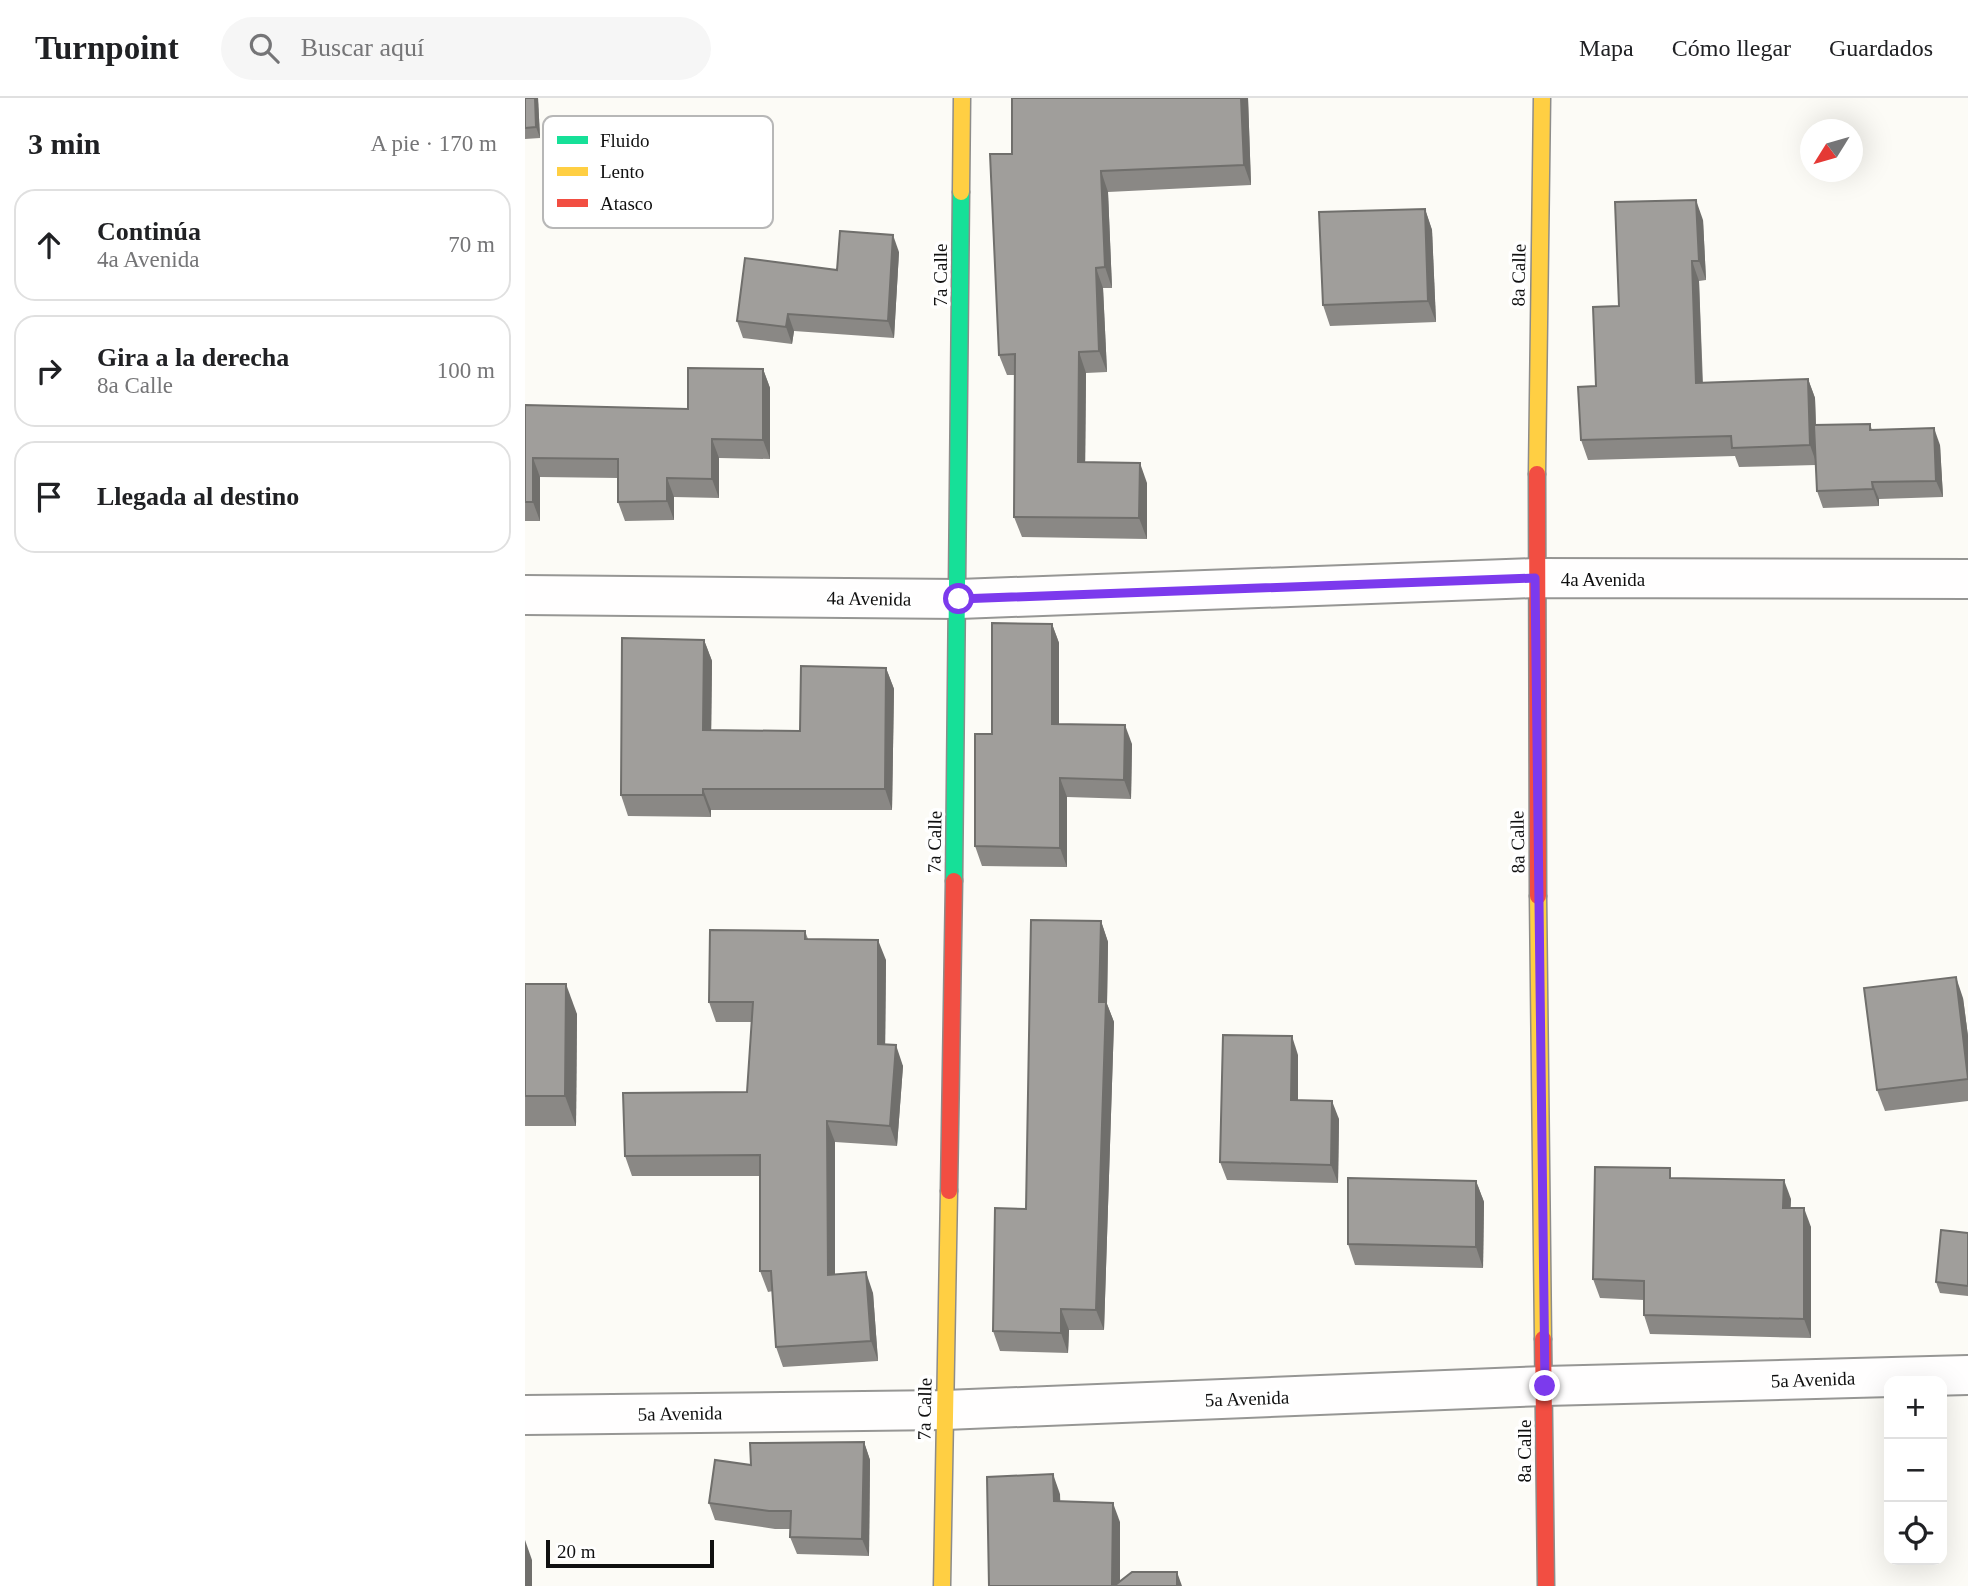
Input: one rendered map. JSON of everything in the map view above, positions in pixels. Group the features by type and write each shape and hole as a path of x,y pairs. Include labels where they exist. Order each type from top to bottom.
{"street":[{"name":"7a Calle","path":"942,1586 959,599 962,98"},
{"name":"8a Calle","path":"1542,98 1535,578 1546,1586"},
{"name":"4a Avenida","path":"525,595 959,599 1535,578 1968,579"},
{"name":"5a Avenida","path":"525,1415 945,1410 1545,1386 1968,1375"}],"building":[{"path":"525,98 535,98 536,127 525,128"},
{"path":"1012,98 1241,98 1244,165 1101,171 1105,267 1096,268 1099,351 1079,352 1078,462 1140,463 1139,518 1014,517 1015,354 999,355 990,154 1012,154"},
{"path":"1696,200 1699,261 1692,261 1696,383 1808,379 1810,445 1732,448 1731,436 1581,440 1578,387 1596,386 1593,307 1619,306 1615,202"},
{"path":"1425,209 1428,301 1323,305 1319,212"},
{"path":"840,231 893,235 888,321 788,314 786,327 737,321 745,258 837,270"},
{"path":"688,368 763,369 763,440 712,439 712,479 667,478 667,501 618,502 618,459 533,458 533,502 525,502 525,405 688,409"},
{"path":"1870,424 1870,430 1934,428 1936,481 1872,482 1873,489 1817,491 1814,425"},
{"path":"992,623 1052,624 1052,724 1125,725 1124,780 1060,778 1060,848 975,846 975,734 992,734"},
{"path":"622,638 704,640 703,730 800,731 801,666 886,668 885,789 703,789 703,795 621,795"},
{"path":"1031,920 1101,921 1099,1002 1106,1002 1096,1310 1061,1309 1061,1333 993,1331 995,1208 1026,1209"},
{"path":"710,930 805,931 805,939 878,940 878,1044 896,1045 890,1126 827,1121 828,1275 866,1272 871,1341 776,1347 771,1271 760,1271 760,1155 625,1156 623,1093 747,1092 753,1002 709,1002"},
{"path":"1956,977 1968,1079 1877,1090 1864,988"},
{"path":"525,984 566,984 565,1096 525,1096"},
{"path":"1223,1035 1292,1036 1291,1100 1332,1101 1331,1165 1220,1162"},
{"path":"1595,1167 1670,1168 1670,1178 1784,1180 1783,1208 1804,1208 1804,1319 1644,1315 1644,1281 1593,1279"},
{"path":"1348,1178 1476,1181 1476,1247 1348,1244"},
{"path":"1941,1230 1968,1233 1968,1286 1936,1282"},
{"path":"864,1442 862,1539 790,1537 791,1511 769,1511 709,1503 715,1460 751,1465 750,1443"},
{"path":"1053,1474 1054,1501 1113,1503 1112,1586 989,1586 987,1477"},
{"path":"1132,1572 1177,1572 1177,1586 1114,1586"}],"traffic: fast":[{"path":"954,881 961,192"}],"traffic: slow":[{"path":"961,192 962,98"},
{"path":"1537,474 1542,98"},
{"path":"1538,896 1543,1339"},
{"path":"942,1586 949,1191"}],"traffic: jam":[{"path":"1537,474 1538,896"},
{"path":"949,1191 954,881"},
{"path":"1543,1339 1546,1586"}],"route":[{"path":"959,599 1535,578 1545,1386"}]}
